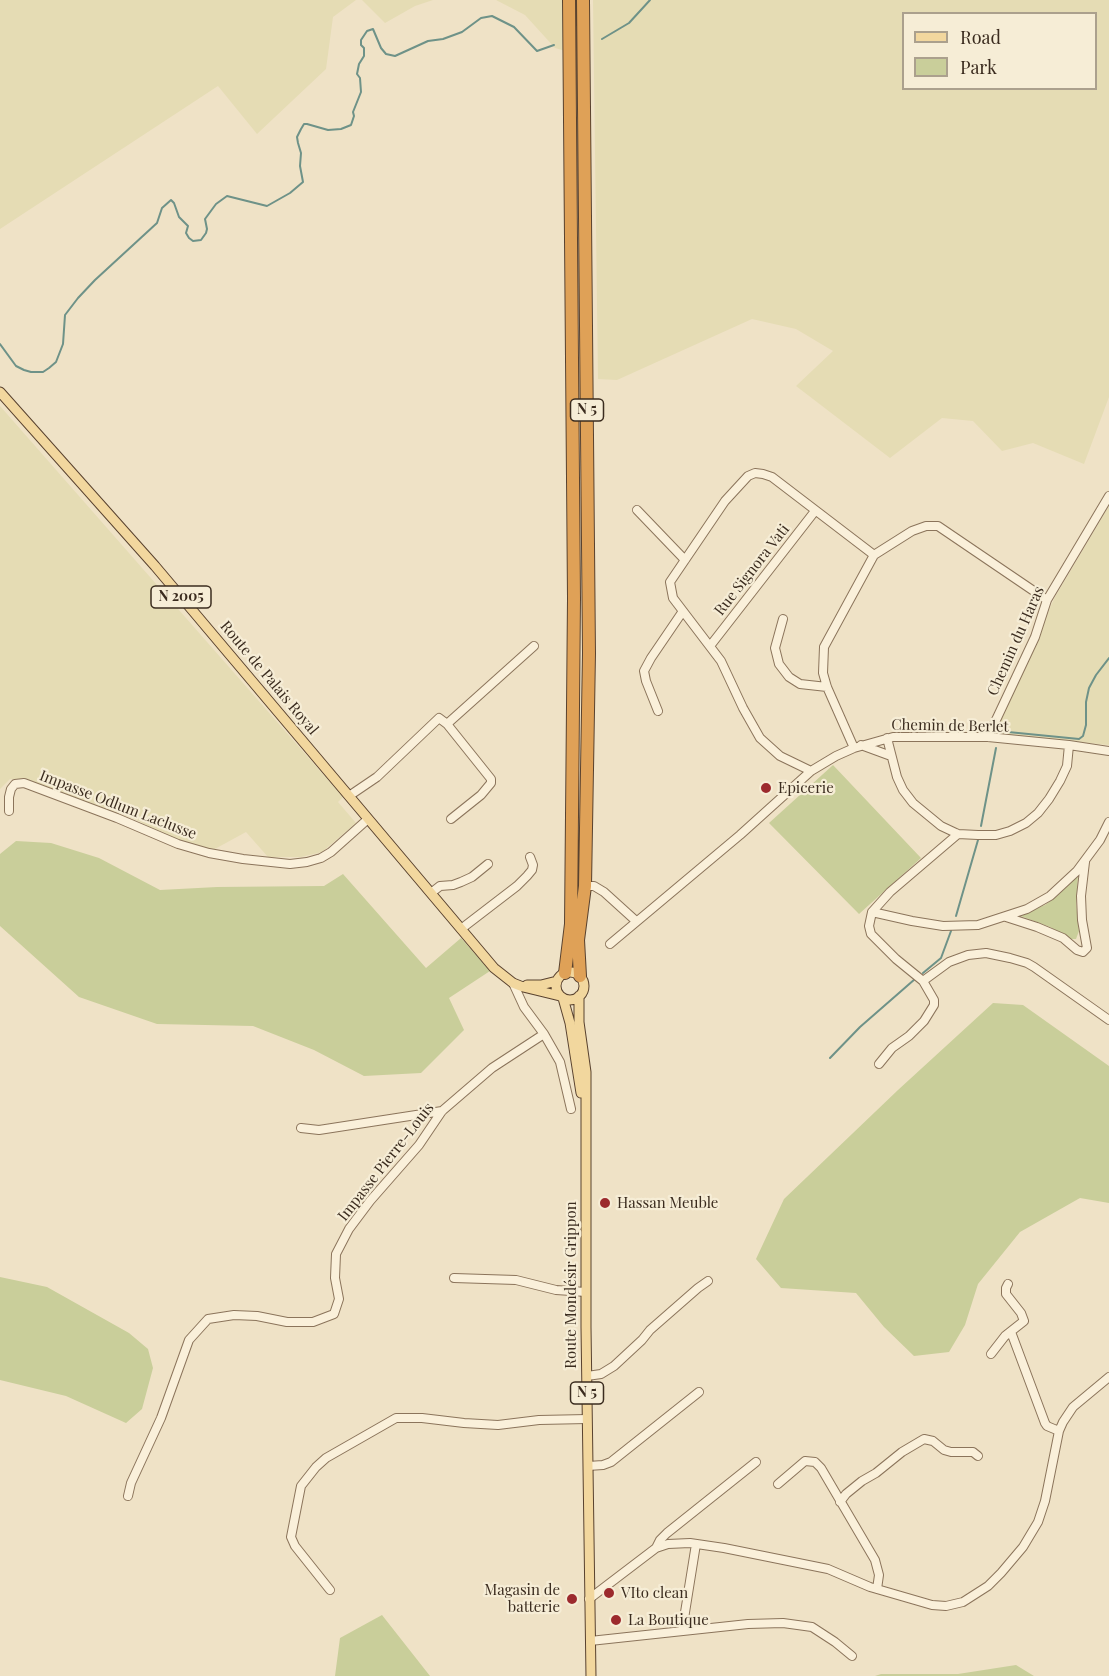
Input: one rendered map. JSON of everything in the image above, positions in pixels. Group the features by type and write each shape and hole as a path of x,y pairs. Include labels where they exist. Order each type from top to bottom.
{"highway":[{"name":"N 5","path":"561,977 571,920 574,483 569,0"},
{"name":"N 5","path":"580,976 578,940 585,886 589,653 583,0"},
{"path":"571,920 577,891 581,886 585,886"}],"main road":[{"name":"Route de Palais Royal","path":"0,392 155,566 494,968 513,983 562,997"},
{"path":"513,983 534,986 571,972 580,976"},
{"name":"N 5","path":"579,996 584,985 580,976"},
{"name":"N 5","path":"561,977 556,987 562,997"},
{"path":"562,997 572,999 579,996"},
{"name":"Route Mondésir Grippon","path":"579,996 579,1022 585,1072 591,1676"},
{"name":"Route Mondésir Grippon","path":"562,997 570,1023 577,1075 585,1110"}],"street":[{"path":"812,771 780,756 760,738 721,661 673,598 670,582 725,501 748,476 755,473 772,477 874,555"},
{"name":"Chemin du Haras","path":"988,737 1035,638 1047,600 1109,496"},
{"path":"637,510 685,560"},
{"name":"Rue Signora Vati","path":"710,646 815,511"},
{"path":"891,756 858,746 826,687 823,673 824,647 874,555 912,531 926,526 938,526 1047,600"},
{"path":"658,711 645,681 644,671 683,611"},
{"path":"783,619 775,648 779,664 789,677 800,684 826,687"},
{"path":"447,724 534,646"},
{"path":"349,796 376,777 439,718 447,724 491,780 481,795 451,819"},
{"name":"Chemin de Berlet","path":"610,944 812,771 858,746 887,738 988,737 1109,751"},
{"path":"887,738 897,777 903,790 913,803 941,826 958,834 996,835 1026,823 1038,813 1060,781 1067,766 1069,745"},
{"name":"Impasse Odlum Laclusse","path":"9,811 11,789 15,784 24,783 117,818 177,844 209,853 290,864 321,858 368,819"},
{"path":"872,912 943,926 978,925 1027,909 1050,896 1077,871 1100,840 1109,822"},
{"path":"879,1064 892,1048 916,1030 931,1011 934,1000 922,981 875,939 869,930 869,920 872,912 890,891 958,834"},
{"path":"461,929 527,876 533,865 530,857"},
{"path":"1005,917 1063,938 1077,951 1083,952 1087,948 1081,896 1085,861"},
{"path":"431,893 440,886 453,885 472,877 488,864"},
{"path":"585,886 594,886 604,892 636,921"},
{"path":"922,981 949,962 959,958 986,953 1003,956 1020,960 1034,967 1108,1016"},
{"path":"513,983 524,1007 544,1034 560,1062 571,1109"},
{"name":"Impasse Pierre-Louis","path":"128,1496 131,1483 160,1418 189,1340 208,1319 234,1315 257,1316 287,1322 313,1322 334,1314 339,1299 335,1278 336,1254 349,1229 370,1201 419,1145 442,1111 492,1068 544,1034"},
{"path":"301,1128 319,1130 442,1111"},
{"path":"454,1278 516,1280 556,1290 586,1292"},
{"path":"587,1376 601,1374 614,1366 656,1324 708,1281"},
{"path":"991,1354 1005,1336 1024,1321 1007,1297 1008,1284"},
{"path":"1011,1332 1045,1424 1059,1431"},
{"path":"589,1599 656,1548 676,1543 724,1548 828,1569 877,1589 918,1602 939,1607 956,1605 987,1587 1023,1546 1038,1522 1045,1501 1059,1431 1063,1422 1074,1407 1109,1377"},
{"path":"588,1466 611,1462 699,1392"},
{"path":"330,1590 295,1546 291,1537 302,1486 326,1458 396,1418 498,1425 545,1420 587,1419"},
{"path":"840,1502 862,1481 924,1439 933,1441 944,1450 973,1452 978,1456"},
{"path":"778,1484 805,1461 814,1462 821,1468 875,1560 879,1575 877,1589"},
{"path":"656,1548 667,1533 756,1462"},
{"path":"682,1631 696,1544"},
{"path":"590,1641 759,1623 783,1623 812,1627 852,1656"}],"shaded area":[{"path":"0,0 356,0 333,17 326,69 257,134 218,86 0,229"},
{"path":"362,0 433,0 415,6 385,23"},
{"path":"496,0 569,0 569,52 555,48 525,15"},
{"path":"593,0 1109,0 1109,397 1084,464 1033,443 1002,451 973,421 942,418 890,458 796,386 833,351 796,329 752,319 617,380 598,379"},
{"path":"0,406 343,797 338,802 356,823 322,852 301,857 268,857 246,832 213,850 178,841 132,818 31,781 10,779 0,789"},
{"path":"1109,506 1109,745 994,734 1055,597"}],"green space":[{"path":"833,765 921,858 859,914 769,823"},
{"path":"16,841 51,843 99,858 160,890 324,886 343,874 426,968 461,938 490,971 449,998 464,1030 421,1073 364,1076 314,1050 253,1026 157,1024 79,997 0,926 0,854"},
{"path":"1078,876 1076,903 1079,931 1076,939 1070,939 1050,927 1018,915 1045,905"},
{"path":"993,1003 1023,1005 1109,1066 1109,1203 1080,1198 1020,1232 978,1284 965,1325 949,1352 914,1356 884,1327 856,1293 781,1288 756,1259 784,1199"},
{"path":"0,1277 47,1287 129,1333 148,1349 153,1368 142,1409 126,1423 66,1396 0,1380"},
{"path":"382,1615 430,1676 335,1676 340,1638"},
{"path":"1016,1665 1034,1676 875,1676 881,1674 958,1674"}],"waterway":[{"path":"602,39 629,23 650,0"},
{"path":"0,344 16,366 24,370 43,372 49,368 56,362 63,344 65,315 95,280 157,223 162,208 171,200 179,217 188,226 186,233 189,238 193,241 201,240 207,229 205,219 216,204 227,196 267,206 290,193 303,182 300,166 301,153 297,137 304,124 328,130 351,125 353,112 361,92 360,78 357,74 364,56 361,40 367,31 373,29 381,48 386,54 395,56 428,41 443,39 462,32 481,18 492,16 514,27 537,51 554,45"},
{"path":"998,731 1079,739 1083,736 1086,725 1086,702 1089,688 1109,658"},
{"path":"981,826 996,748"},
{"path":"956,916 978,840"},
{"path":"923,973 941,958 951,931"},
{"path":"830,1058 860,1027 915,979"}],"place":[{"name":"Epicerie","path":"766,788"},
{"name":"Hassan Meuble","path":"605,1203"},
{"name":"VIto clean","path":"609,1593"},
{"name":"Magasin de batterie","path":"572,1599"},
{"name":"La Boutique","path":"616,1620"}]}
